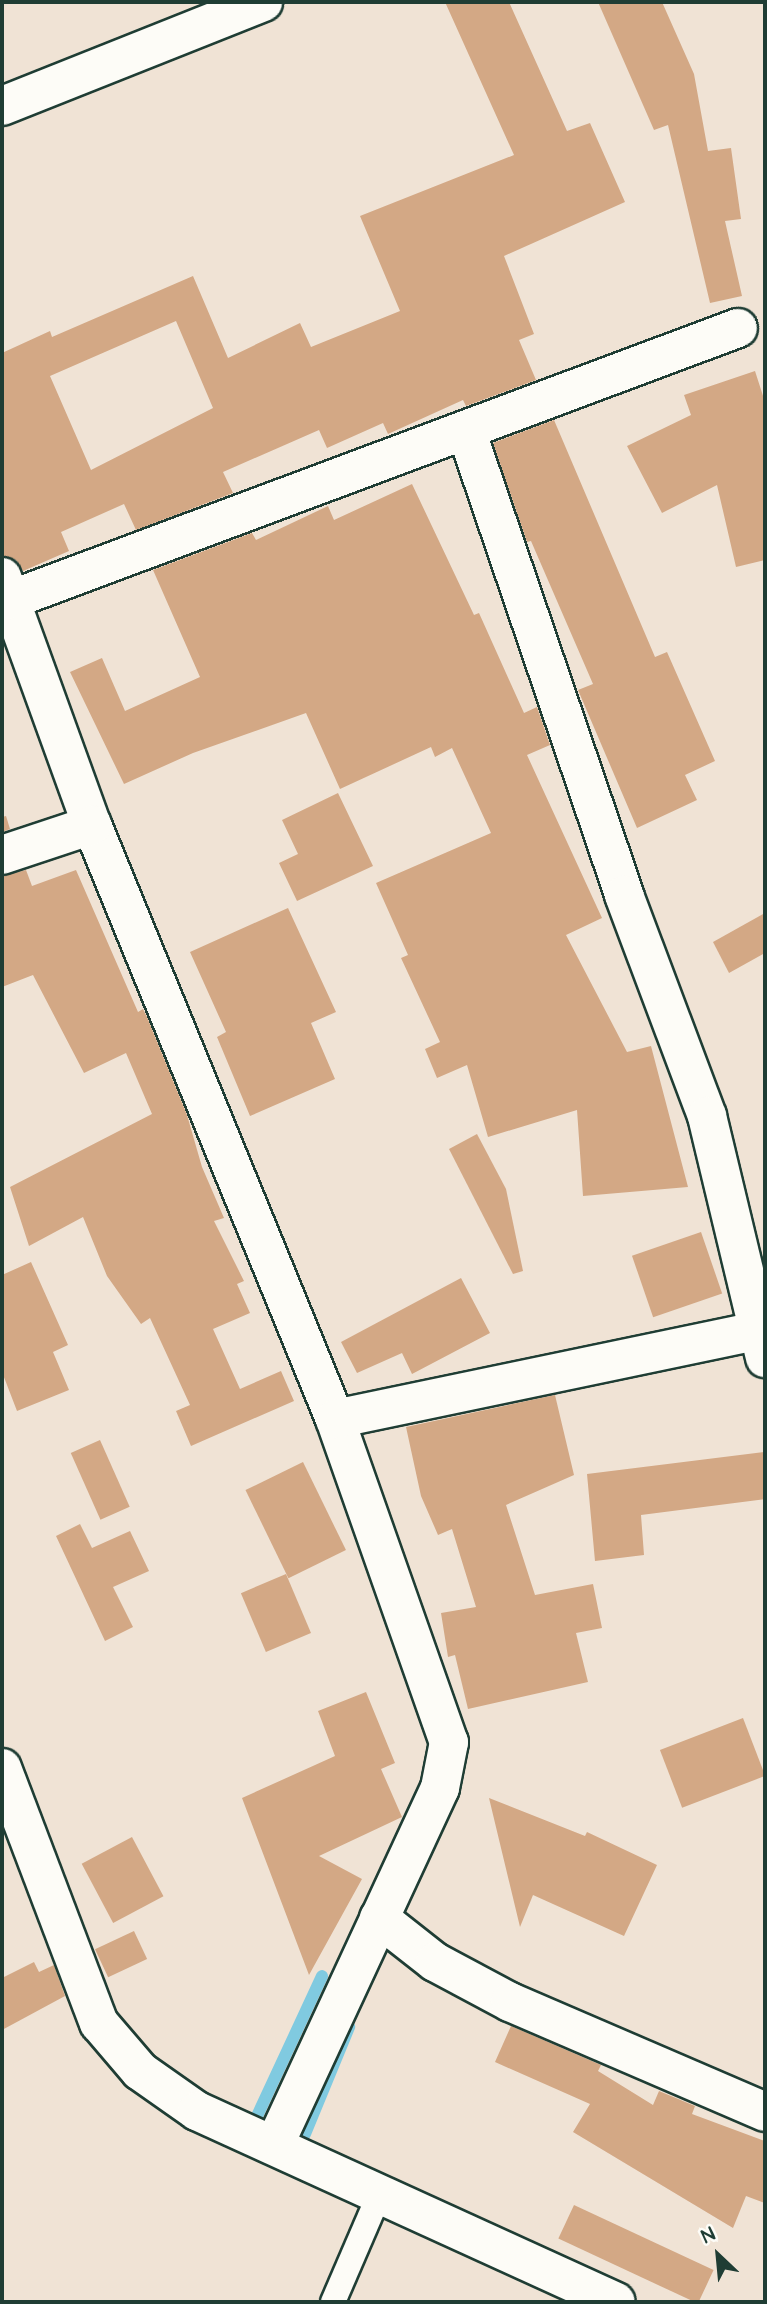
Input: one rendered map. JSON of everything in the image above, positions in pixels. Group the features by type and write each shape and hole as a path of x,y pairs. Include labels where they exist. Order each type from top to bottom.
{"street":[{"path":"2,106 263,2"},
{"path":"275,2143 440,1787 449,1742 335,1419 92,825 6,588 466,429 738,328"},
{"path":"335,1419 761,1345 707,1115 620,883 466,429"},
{"path":"2,855 92,825"},
{"path":"2,1768 99,2023 140,2071 197,2110 275,2143 379,2194 616,2302"},
{"path":"379,1918 435,1962 510,2002 765,2112"}],"lane":[{"path":"333,2302 379,2194"}],"building":[{"path":"445,2 509,2 567,131 590,123 625,202 504,256 534,334 519,340 536,380 466,406 463,400 388,434 383,423 327,448 319,430 223,472 233,493 136,530 124,504 61,532 69,551 23,571 16,560 2,556 2,353 50,331 52,337 193,276 228,358 300,323 311,347 400,311 360,216 514,155","holes":["176,321 213,408 91,470 50,376"]},
{"path":"598,2 662,2 694,74 708,151 731,148 741,219 725,221 742,296 710,303 668,125 654,130"},
{"path":"755,371 765,402 765,560 736,567 717,485 662,513 627,446 691,415 684,395"},
{"path":"554,420 655,657 667,652 715,761 685,775 697,800 637,828 578,690 593,684 531,541 527,542 493,443"},
{"path":"412,484 474,615 479,613 524,713 537,707 550,745 527,755 602,918 566,935 627,1052 651,1046 688,1187 583,1196 577,1110 488,1137 467,1065 437,1078 425,1049 440,1042 401,958 408,955 376,883 491,833 452,748 435,757 431,747 340,789 306,713 193,753 124,784 70,672 102,658 125,711 200,677 153,570 252,533 256,540 328,506 334,520"},
{"path":"338,793 373,866 297,901 279,863 298,854 282,820"},
{"path":"6,816 10,829 2,832 2,817"},
{"path":"26,870 32,886 76,870 138,1012 143,1009 147,1017 187,1115 202,1167 224,1218 214,1221 244,1281 237,1284 250,1313 213,1329 240,1389 281,1371 294,1401 191,1446 176,1411 190,1405 150,1318 141,1324 107,1276 83,1217 29,1246 10,1187 152,1114 126,1053 84,1073 33,975 2,987 2,876"},
{"path":"288,908 336,1012 311,1023 335,1079 250,1116 217,1037 226,1032 190,952"},
{"path":"765,913 765,953 729,973 713,942"},
{"path":"477,1134 506,1189 523,1271 513,1274 449,1149"},
{"path":"701,1232 722,1293 653,1317 632,1256"},
{"path":"31,1262 68,1345 53,1352 69,1390 17,1411 2,1372 2,1275"},
{"path":"461,1278 490,1333 412,1374 402,1353 357,1373 341,1342"},
{"path":"555,1395 574,1475 506,1505 535,1595 593,1584 602,1628 576,1633 588,1682 468,1709 455,1655 448,1657 441,1613 476,1607 452,1529 438,1535 421,1496 406,1427"},
{"path":"100,1440 130,1507 100,1520 71,1453"},
{"path":"765,1452 765,1499 641,1515 644,1555 595,1561 587,1474"},
{"path":"303,1462 346,1550 288,1578 245,1490"},
{"path":"80,1524 92,1548 130,1531 149,1571 113,1587 133,1627 105,1641 56,1536"},
{"path":"286,1574 311,1633 266,1652 241,1593"},
{"path":"366,1692 395,1763 381,1769 402,1817 319,1856 362,1879 309,1975 242,1798 335,1756 318,1711"},
{"path":"743,1718 765,1776 682,1808 660,1750"},
{"path":"489,1798 585,1836 587,1832 657,1865 624,1936 533,1895 520,1927"},
{"path":"132,1837 163,1896 113,1923 82,1864"},
{"path":"134,1931 147,1959 108,1977 95,1949"},
{"path":"34,1962 39,1972 54,1965 65,1996 2,2030 2,1978"},
{"path":"511,2026 601,2065 598,2071 653,2105 659,2091 695,2106 692,2114 765,2141 765,2203 746,2196 733,2228 573,2132 590,2104 495,2062"},
{"path":"574,2205 714,2270 699,2302 694,2302 558,2239"}],"waterway":[{"path":"258,2114 322,1976"},
{"path":"305,2134 349,2027"}]}
